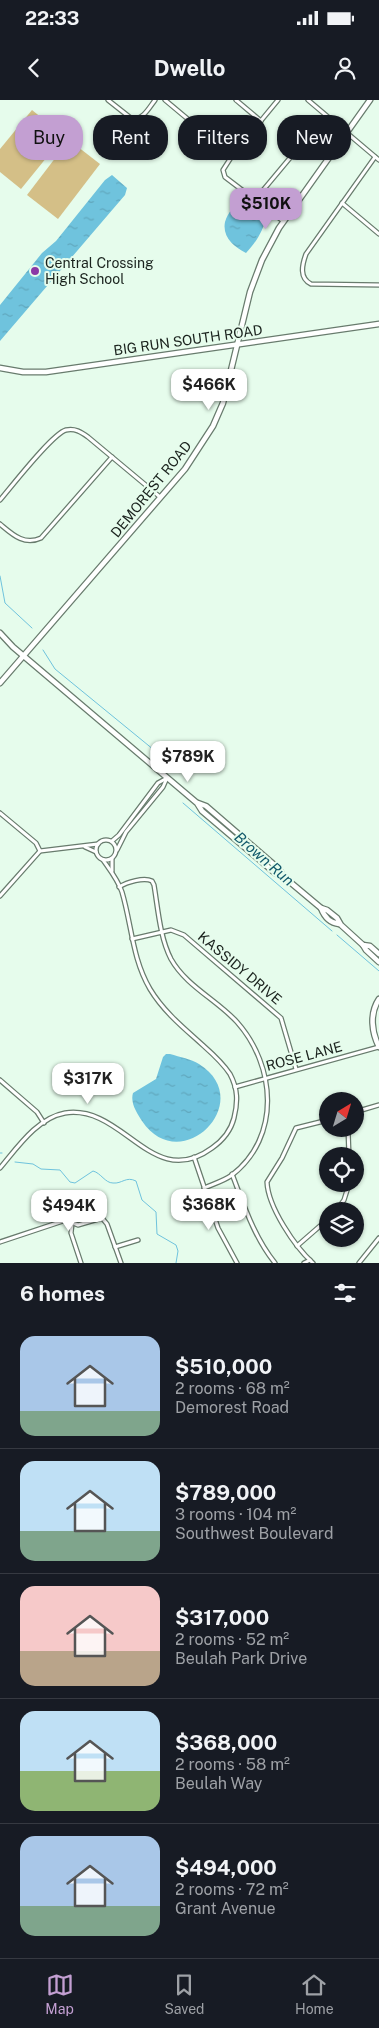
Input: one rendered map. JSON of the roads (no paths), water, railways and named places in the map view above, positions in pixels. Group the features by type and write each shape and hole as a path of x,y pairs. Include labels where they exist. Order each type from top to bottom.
{"street":[{"path":"108,100 132,119 141,118 155,100"},
{"path":"165,100 183,115"},
{"path":"236,100 254,115"},
{"path":"266,115 278,100"},
{"path":"308,100 324,115"},
{"name":"DEMOREST ROAD","path":"351,126 370,100"},
{"path":"351,137 379,160"},
{"path":"375,157 306,254 302,273 307,282 311,284 379,284"},
{"path":"229,160 223,167 223,174 254,201 284,221"},
{"path":"254,201 288,160"},
{"name":"DEMOREST ROAD","path":"0,683 189,464 212,426 223,403 250,292 262,260 284,221 327,160"},
{"path":"342,203 379,234"},
{"name":"BIG RUN SOUTH ROAD","path":"0,368 23,372 46,372 379,324"},
{"path":"0,500 57,435 71,429 80,431 160,497"},
{"path":"0,524 18,538 31,542 39,540 112,457"},
{"path":"0,632 24,656 167,778 197,803 206,806 279,869 284,877 321,908 337,918 339,924 379,962"},
{"path":"112,841 158,783 167,778"},
{"path":"112,872 112,859 126,832 163,787 167,778"},
{"path":"0,813 36,844 40,851"},
{"path":"0,896 40,851 85,847 105,840 112,841"},
{"path":"112,841 117,850"},
{"path":"96,852 98,844"},
{"path":"0,1168 30,1134 44,1123 65,1114 90,1114 111,1123 152,1154 172,1160 194,1157 218,1143 229,1130 235,1112 237,1097 235,1087 228,1072 219,1060 162,1007 142,974 134,954 119,887 112,872 96,852 85,847"},
{"path":"103,860 112,859"},
{"path":"119,887 124,884 144,880 152,881 167,950 180,971 242,1028 257,1054 265,1079 268,1100 265,1125 252,1152 232,1174 204,1188"},
{"name":"KASSIDY DRIVE","path":"132,939 171,930 184,935 281,1018 296,1069"},
{"path":"363,945 370,946 379,954"},
{"path":"379,999 372,1022 379,1047"},
{"path":"374,1012 379,1007"},
{"name":"ROSE LANE","path":"235,1087 379,1047"},
{"path":"0,1080 37,1112 44,1123"},
{"path":"364,1109 379,1105"},
{"path":"304,1263 310,1262 297,1246 278,1214 270,1196 267,1182 282,1158 296,1128 319,1122"},
{"path":"194,1157 218,1228 236,1263"},
{"path":"232,1174 249,1220 263,1247 275,1263"},
{"path":"0,1242 66,1220 78,1225 99,1218 104,1219 121,1263"},
{"path":"72,1224 70,1233 80,1263"},
{"path":"297,1246 319,1227"},
{"path":"359,1263 379,1238"},
{"path":"115,1247 138,1240"}],"water":[{"path":"112,175 127,188 125,195 0,341 0,305 42,253 56,241 105,180"},
{"path":"233,192 265,218 258,237 246,253 233,245 225,232 225,222 234,202"},
{"path":"166,1054 199,1064 215,1079 220,1097 217,1114 207,1128 193,1138 176,1142 158,1137 142,1121 133,1104 132,1097 133,1093 156,1079 163,1057"}],"waterway":[{"name":"Brown Run","path":"0,576 5,603 32,628"},
{"name":"Brown Run","path":"43,650 55,669 165,759"},
{"name":"Brown Run","path":"183,803 332,931"},
{"name":"Brown Run","path":"337,935 379,971"},
{"path":"15,1162 33,1164 41,1169 60,1170 70,1182 75,1183 93,1171 110,1183 129,1179 136,1181 142,1200 156,1212 157,1234 176,1245 178,1251 176,1263"}],"place":[{"name":"Central Crossing High School","path":"35,271"}]}
